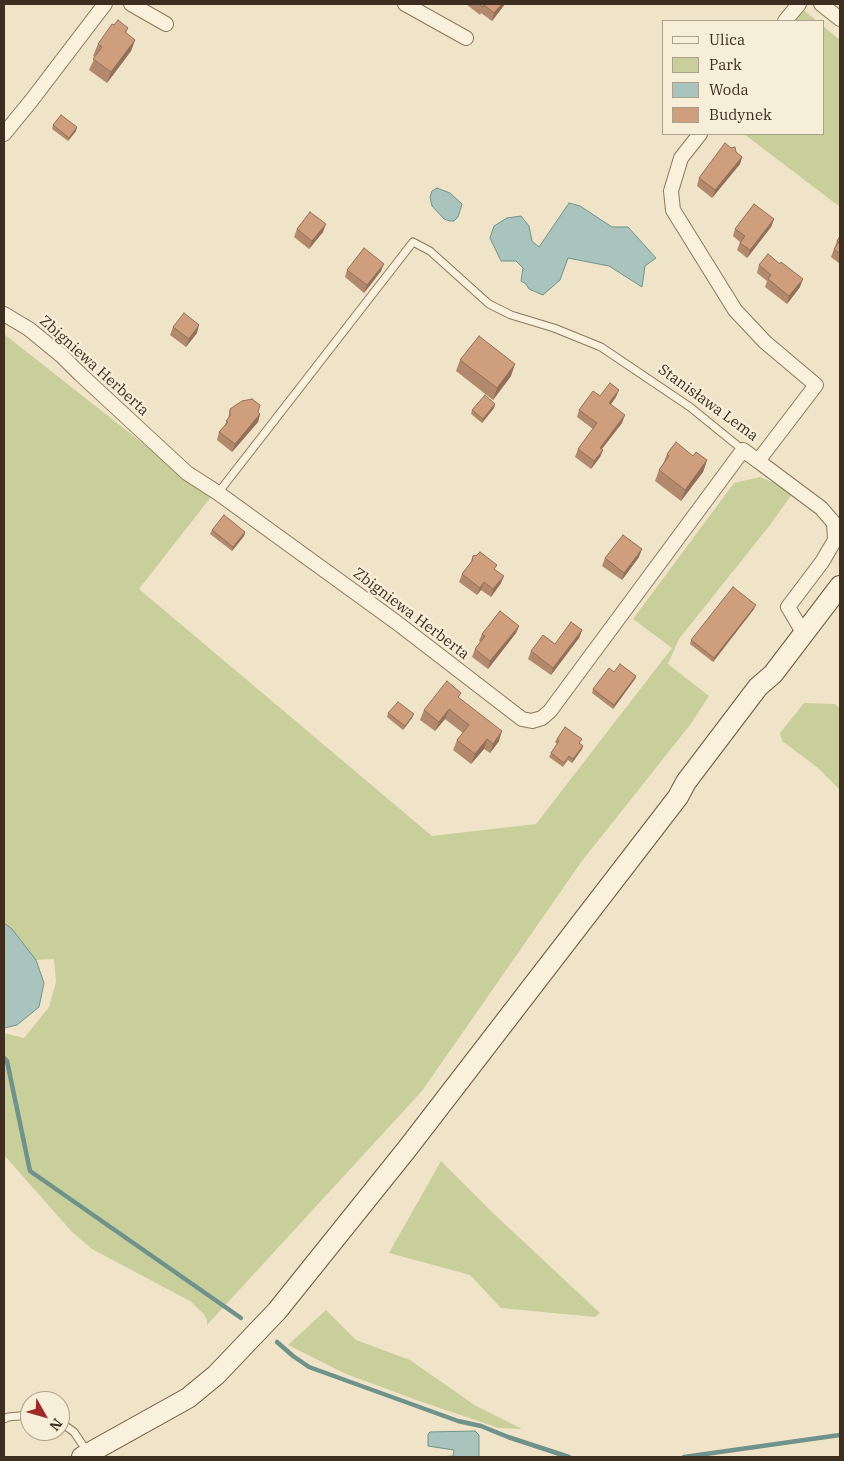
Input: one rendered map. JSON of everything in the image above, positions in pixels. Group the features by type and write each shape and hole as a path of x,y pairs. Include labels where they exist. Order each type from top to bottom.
{"main road":[{"path":"87,1456 188,1398 216,1376 277,1312 407,1149 678,797 686,782 758,687 772,674 840,586"}],"street":[{"path":"4,134 104,4"},
{"path":"132,4 166,24"},
{"path":"405,4 466,38"},
{"path":"786,20 799,4"},
{"path":"821,4 840,19"},
{"name":"Stanisława Lema","path":"699,135 681,158 671,191 673,210 735,310 765,342 816,385 758,460 743,450"},
{"name":"Zbigniewa Herberta","path":"4,314 30,330 62,356 187,473 218,493 396,622 522,718 532,721 542,718 550,710 743,450"},
{"path":"758,460 821,508 834,523 835,540 822,562 788,607 804,634"}],"lane":[{"name":"Stanisława Lema","path":"218,493 413,242 430,251 489,304 511,315 554,328 601,347 690,407 743,450"},
{"path":"4,1419 20,1416"},
{"path":"70,1429 74,1432 87,1456"}],"green space":[{"path":"800,7 816,20 791,20"},
{"path":"824,27 840,40 840,207 745,135 824,135"},
{"path":"4,334 211,497 139,589 432,836 536,824 672,648 633,619 734,483 760,477 793,493 770,525 679,639 668,664 709,696 690,725 582,861 422,1091 207,1325 207,1320 203,1313 190,1301 92,1249 72,1232 4,1155 4,1033 24,1038 49,1007 56,982 54,959 36,960 12,929 4,923"},
{"path":"804,703 835,704 840,709 840,790 818,768 782,741 780,733"},
{"path":"441,1161 494,1214 600,1313 595,1317 501,1308 470,1275 389,1253"},
{"path":"326,1310 356,1340 410,1360 476,1406 522,1429 499,1428 422,1402 346,1374 288,1345"}],"water":[{"path":"437,188 450,193 462,204 458,217 454,221 444,219 432,206 430,197 432,191"},
{"path":"569,203 580,206 612,227 628,227 656,258 645,266 642,287 609,266 568,258 560,280 543,295 529,289 521,281 523,268 516,261 501,261 490,238 494,226 507,218 521,216 529,226 532,241 539,247"},
{"path":"4,923 12,929 36,960 44,983 39,1007 17,1025 4,1028"},
{"path":"475,1431 479,1435 479,1457 439,1457 453,1456 454,1450 428,1446 428,1434 430,1432"}],"building":[{"path":"479,4 502,4 494,13 484,5 483,7"},
{"path":"118,20 128,28 125,32 135,40 111,72 93,59 102,47 98,44 112,24 114,25"},
{"path":"61,115 77,127 69,138 53,125"},
{"path":"725,143 731,148 735,147 736,152 742,157 715,190 699,178"},
{"path":"754,204 774,219 750,250 740,243 745,236 735,229"},
{"path":"310,212 326,224 312,241 297,229"},
{"path":"840,236 840,254 834,249 839,242 837,241"},
{"path":"364,248 384,264 367,285 347,270"},
{"path":"768,254 803,279 789,296 768,279 771,275 759,265"},
{"path":"184,313 199,325 189,339 173,327"},
{"path":"479,336 515,364 497,388 460,360"},
{"path":"610,383 619,390 609,403 625,415 600,448 603,450 594,461 578,449 597,423 579,410 593,391 600,396"},
{"path":"485,395 495,404 483,419 472,410"},
{"path":"252,399 260,405 258,412 260,414 235,444 219,432 228,422 226,421 230,416 230,409 242,401"},
{"path":"676,442 693,456 696,452 707,460 685,490 659,470"},
{"path":"224,515 245,532 233,547 212,530"},
{"path":"623,535 642,549 624,573 605,558"},
{"path":"480,552 497,565 494,569 504,576 493,589 484,582 480,588 462,574 472,561 473,556"},
{"path":"733,587 756,605 714,658 691,640"},
{"path":"500,611 519,626 490,661 475,649 485,636 482,634"},
{"path":"571,622 582,630 553,668 531,651 543,635 555,644"},
{"path":"620,664 636,676 614,705 593,689 609,668 614,672"},
{"path":"447,681 461,693 458,697 502,731 493,744 487,739 475,754 457,740 469,725 449,709 439,722 424,710"},
{"path":"398,702 414,714 405,726 388,713"},
{"path":"565,727 582,739 579,743 583,746 573,759 569,756 564,763 551,753"}],"waterway":[{"path":"4,1058 7,1061 30,1171 241,1318"},
{"path":"277,1342 309,1367 458,1421 481,1426 569,1457"},
{"path":"684,1457 840,1435"}]}
